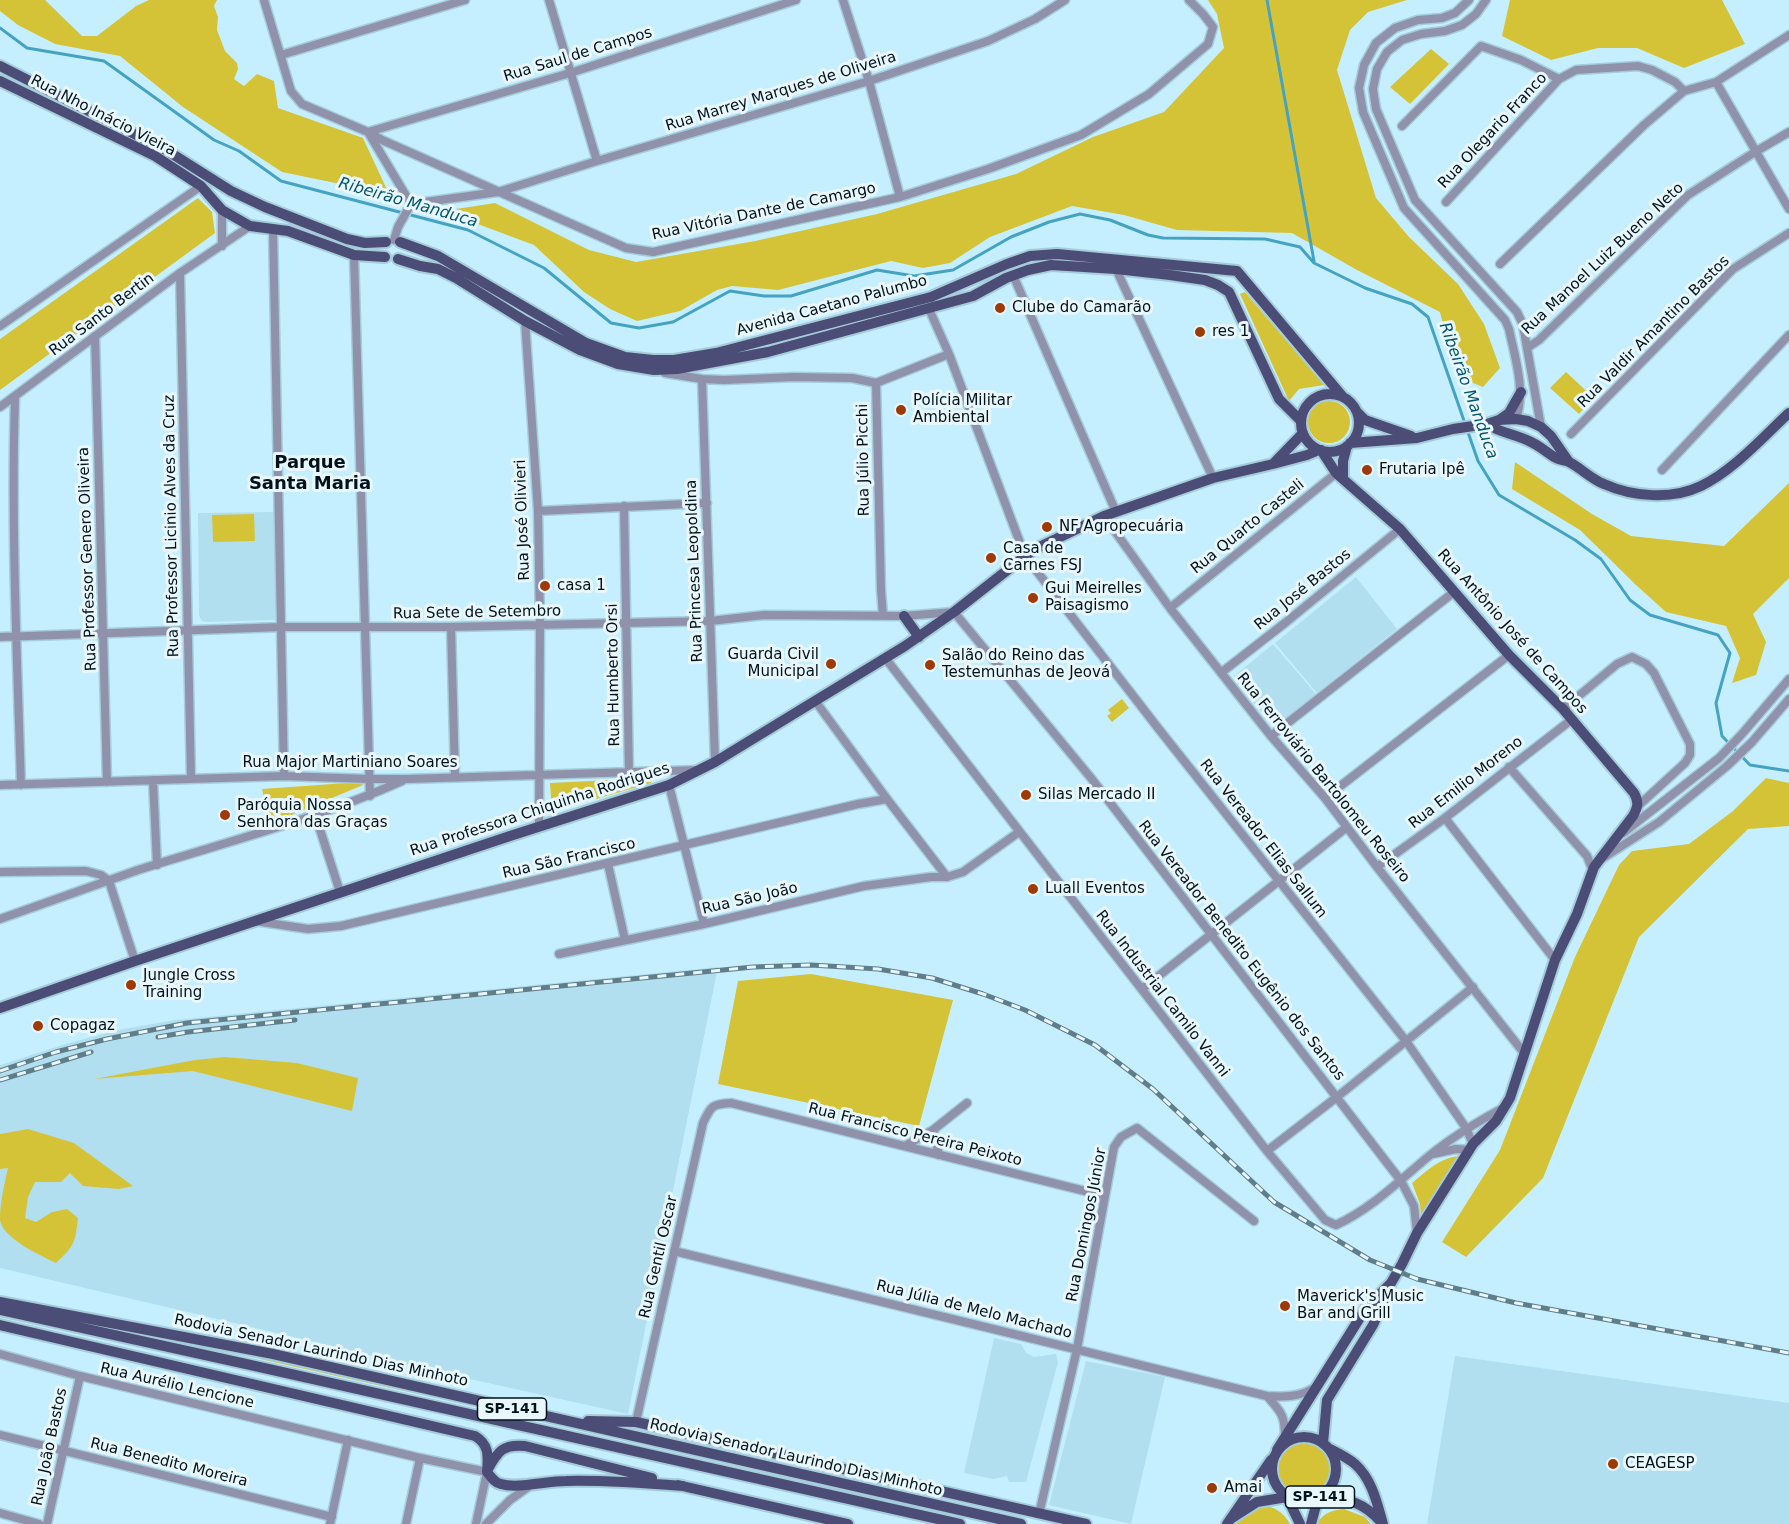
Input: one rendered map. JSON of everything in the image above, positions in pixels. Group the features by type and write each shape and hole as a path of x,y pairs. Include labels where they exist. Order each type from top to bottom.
{"main road":[{"name":"Rua Nho Inácio Vieira","path":"0,66 166,150 231,191 266,207 347,240 365,243 393,241"},
{"name":"Rua Nho Inácio Vieira","path":"0,81 155,156 201,186 222,210 250,226 288,231 354,255 385,257"},
{"path":"222,210 224,200 231,191"},
{"path":"393,241 403,246 404,252 398,259 390,260 385,257 383,248 393,241"},
{"name":"Avenida Caetano Palumbo","path":"393,241 438,256 586,343 625,357 653,360 674,360 716,353 931,297 1030,256 1056,254 1237,271 1344,397"},
{"name":"Avenida Caetano Palumbo","path":"398,259 438,269 525,321 580,350 618,364 654,370 677,369 768,352 973,296 1014,275 1051,265 1116,269 1205,280 1229,292 1279,399 1301,421"},
{"path":"1499,420 1509,413 1521,392"},
{"path":"1417,438 1365,420 1352,404 1336,394 1317,397 1309,403 1303,411 1301,421 1303,434 1312,446 1330,452 1349,445 1417,438 1516,418 1541,427 1551,436 1569,462"},
{"path":"1341,474 1342,462 1358,429 1357,412"},
{"path":"1484,424 1497,431 1516,435 1532,442 1557,459 1569,462 1602,484 1626,492 1649,495 1679,493 1701,486 1747,453 1789,413"},
{"path":"1516,418 1516,435"},
{"path":"1532,442 1539,436 1541,427"},
{"path":"1273,464 1303,434"},
{"name":"Rua Professora Chiquinha Rodrigues","path":"0,1008 340,892 669,785 715,762 886,659 954,612 1033,550 1104,516 1213,478 1320,450"},
{"name":"Rua Antônio José de Campos","path":"1320,450 1341,474 1400,529 1509,655 1563,710 1634,793 1638,800 1636,811"},
{"path":"904,616 919,637"},
{"path":"1325,1445 1327,1400 1373,1324 1417,1233 1471,1147 1496,1121 1510,1098 1555,960 1577,914 1593,871 1636,811"},
{"path":"1276,1453 1366,1308 1391,1283"},
{"name":"Rodovia Senador Laurindo Dias Minhoto","path":"0,1302 255,1350 1022,1524"},
{"name":"Rodovia Senador Laurindo Dias Minhoto","path":"0,1310 960,1524"},
{"name":"SP-141","path":"0,1325 475,1436 485,1444 488,1453 487,1472"},
{"path":"558,1420 636,1422 1086,1524"},
{"name":"SP-141","path":"1230,1521 1276,1453 1287,1441 1299,1437 1311,1437 1354,1463 1366,1477 1376,1497 1383,1524"},
{"path":"683,1486 565,1480 519,1486 501,1485 487,1472 497,1452 513,1445 525,1446 848,1524"},
{"name":"SP-141","path":"1311,1524 1319,1497 1330,1488 1336,1470 1334,1458 1325,1445"},
{"name":"SP-141","path":"1276,1453 1271,1467 1273,1480 1287,1497 1300,1524"},
{"name":"SP-141","path":"1230,1521 1257,1502 1287,1497 1302,1501 1319,1497 1356,1502 1370,1510 1383,1524"}],"street":[{"name":"Rua Vitória Dante de Camargo","path":"264,0 291,91 302,104 626,248 653,252 900,197 988,169 1082,135 1149,94 1208,44 1213,27 1189,0"},
{"path":"280,55 465,0"},
{"path":"549,0 597,161"},
{"name":"Rua Saul de Campos","path":"368,132 570,73 796,0"},
{"path":"843,0 869,81 900,197"},
{"name":"Rua Marrey Marques de Oliveira","path":"410,207 498,192 869,81 988,41 1035,19 1065,0"},
{"path":"1469,0 1455,13 1442,18 1418,20 1395,28 1376,44 1364,64 1359,88 1363,112 1404,208 1505,320 1509,329 1521,392 1520,408 1516,418"},
{"path":"1486,0 1476,14 1462,25 1402,40 1387,52 1377,69 1373,89 1376,109 1415,200 1517,312 1523,325 1541,427"},
{"path":"1500,264 1644,125 1684,90 1716,82 1789,35"},
{"path":"1402,126 1481,46 1521,60 1559,79 1576,70 1638,66 1652,70 1675,82 1684,90"},
{"name":"Rua Olegario Franco","path":"1446,202 1559,79"},
{"path":"1716,82 1789,209"},
{"path":"368,132 410,207 393,241"},
{"name":"Rua Manoel Luiz Bueno Neto","path":"1527,348 1539,340 1688,195 1789,132"},
{"path":"0,326 201,186"},
{"path":"222,210 222,246"},
{"path":"1415,220 1425,211"},
{"name":"Rua Santo Bertin","path":"0,407 180,273 250,226"},
{"path":"273,229 284,776"},
{"name":"Rua Valdir Amantino Bastos","path":"1571,434 1732,269 1789,233"},
{"path":"354,255 370,796"},
{"path":"1116,269 1213,478"},
{"name":"Rua Professor Licinio Alves da Cruz","path":"180,273 191,779"},
{"path":"1014,275 1116,512"},
{"name":"Rua Vereador Elias Sallum","path":"929,309 949,354 1026,556 1158,728 1406,1041 1466,1128 1471,1147"},
{"name":"Rua José Olivieri","path":"525,321 538,511 539,826"},
{"path":"1662,470 1789,335"},
{"name":"Rua Professor Genero Oliveira","path":"95,336 107,782"},
{"path":"1511,339 1518,336 1525,337"},
{"path":"876,383 949,354"},
{"path":"1515,362 1523,363 1529,360"},
{"name":"Rua Júlio Picchi","path":"654,370 702,379 852,378 876,383 883,615"},
{"name":"Rua Princesa Leopoldina","path":"702,379 715,762"},
{"path":"15,398 13,440 16,636 21,785"},
{"name":"Rua Quarto Casteli","path":"1170,608 1341,474"},
{"path":"538,511 706,503"},
{"name":"Rua Humberto Orsi","path":"624,506 629,773"},
{"name":"Rua Ferroviário Bartolomeu Roseiro","path":"1104,516 1170,608 1271,736 1325,798 1524,1053"},
{"name":"Rua José Bastos","path":"1222,672 1400,529"},
{"path":"1271,736 1454,592"},
{"name":"Rua Sete de Setembro","path":"0,637 282,627 451,627 710,621 764,615 904,616 954,612"},
{"name":"Rua Vereador Benedito Eugênio dos Santos","path":"954,612 1091,778 1401,1180 1414,1206 1417,1233"},
{"path":"451,627 455,776"},
{"path":"1325,798 1509,655"},
{"path":"1563,710 1617,664 1632,657 1646,664 1654,673 1690,744 1690,755 1685,763 1636,811"},
{"name":"Rua Industrial Camilo Vanni","path":"886,659 1267,1151 1325,1220 1336,1225 1351,1218 1401,1180"},
{"path":"1617,838 1719,758 1789,679"},
{"path":"1600,860 1659,822 1727,766 1752,742 1789,699"},
{"path":"816,702 887,800 947,877 963,873 1019,832"},
{"name":"Rua Emilio Moreno","path":"1377,867 1445,818 1571,720"},
{"path":"1509,767 1587,856 1593,871"},
{"name":"Rua Major Martiniano Soares","path":"0,785 284,776 407,779 701,770"},
{"path":"0,919 370,796 407,779"},
{"path":"153,780 157,865"},
{"path":"669,785 704,924"},
{"name":"Rua São Francisco","path":"255,921 308,929 341,926 858,804 887,800"},
{"path":"315,814 340,892"},
{"path":"1445,818 1555,960"},
{"path":"1142,989 1347,827"},
{"path":"608,864 625,940"},
{"path":"0,872 86,871 101,875 109,881 135,961"},
{"name":"Rua São João","path":"560,954 704,924 864,886 947,877"},
{"path":"1267,1151 1473,987"},
{"path":"905,1146 933,1130 967,1102"},
{"name":"Rua Francisco Pereira Peixoto","path":"717,1104 731,1103 1105,1196"},
{"name":"Rua Gentil Oscar","path":"636,1422 703,1123 710,1108 717,1104"},
{"path":"1401,1180 1466,1128 1504,1108"},
{"name":"Rua Domingos Júnior","path":"1039,1514 1077,1349 1114,1147 1121,1137 1137,1128 1254,1221"},
{"path":"933,1130 939,1155"},
{"path":"1430,1155 1471,1147"},
{"name":"Rua Júlia de Melo Machado","path":"674,1251 1267,1396 1304,1394 1316,1386"},
{"name":"Rua Aurélio Lencione","path":"0,1354 80,1376 487,1472"},
{"name":"Rua João Bastos","path":"47,1524 80,1376"},
{"path":"1267,1396 1282,1413 1285,1421 1285,1437"},
{"name":"Rua Benedito Moreira","path":"0,1435 331,1521"},
{"path":"331,1521 348,1440"},
{"path":"406,1524 420,1458"},
{"path":"476,1524 487,1472"},
{"path":"486,1524 510,1500 533,1483"},
{"path":"0,1513 39,1524"}],"shaded area":[{"path":"0,0 45,0 82,36 97,36 136,6 149,0 217,0 214,6 218,17 217,30 225,51 237,63 238,69 234,79 244,86 257,74 274,81 278,108 363,138 389,194 282,172 183,107 120,56 55,44 18,25 0,11"},
{"path":"1208,0 1407,0 1368,12 1350,30 1337,70 1376,198 1409,237 1458,284 1484,324 1500,368 1483,387 1456,376 1440,312 1357,270 1292,233 1177,230 1124,215 1072,206 990,237 950,263 923,268 891,261 778,290 732,286 717,290 680,311 637,321 610,309 584,292 534,245 443,211 495,203 589,250 636,262 755,241 877,214 1016,174 1093,137 1164,112 1224,48 1217,14"},
{"path":"1510,0 1722,0 1745,44 1684,68 1637,48 1598,48 1551,60 1502,36"},
{"path":"1431,49 1449,64 1410,104 1390,87"},
{"path":"198,198 212,212 215,233 0,390 0,339"},
{"path":"1245,292 1324,385 1299,389 1289,401 1240,294"},
{"path":"1566,372 1594,398 1579,414 1550,388"},
{"path":"1329,401 1344,407 1350,422 1344,437 1329,443 1314,437 1308,422 1314,407"},
{"path":"1515,462 1592,514 1631,536 1724,546 1789,483 1789,578 1753,614 1766,642 1756,675 1732,683 1740,658 1726,626 1666,612 1580,530 1512,489"},
{"path":"275,512 275,620 205,622 201,620 199,615 198,513"},
{"path":"254,514 255,541 213,542 212,515"},
{"path":"1356,577 1397,629 1317,693 1275,643"},
{"path":"1273,644 1316,694 1281,722 1267,719 1234,676"},
{"path":"1122,699 1129,708 1112,722 1107,716 1111,713 1108,710"},
{"path":"652,778 651,783 552,812 550,783"},
{"path":"1766,778 1789,783 1789,826 1748,829 1639,937 1543,1178 1466,1257 1442,1242 1500,1150 1575,957 1619,865 1632,851 1689,844 1733,811"},
{"path":"360,782 363,785 270,824 262,789"},
{"path":"718,967 628,1414 411,1366 0,1268 0,1065 118,1030 175,1020"},
{"path":"811,974 953,1000 919,1126 718,1084 738,981"},
{"path":"225,1057 297,1063 358,1078 352,1111 193,1071 94,1079 195,1060"},
{"path":"28,1129 74,1143 133,1186 119,1189 83,1186 70,1173 61,1182 35,1182 28,1197 25,1218 36,1222 52,1212 67,1209 78,1218 73,1243 56,1263 15,1240 8,1234 0,1220 1,1201 8,1168 0,1169 0,1134"},
{"path":"1459,1156 1421,1218 1420,1204 1412,1183 1439,1162"},
{"path":"994,1338 1021,1344 1026,1353 1034,1357 1056,1354 1058,1362 1026,1482 1009,1482 1007,1476 993,1479 964,1473"},
{"path":"261,1355 505,1412 260,1359"},
{"name":"CEAGESP","path":"1455,1356 1789,1403 1789,1524 1427,1524"},
{"path":"1086,1361 1165,1377 1131,1524 1049,1505"},
{"path":"1304,1442 1319,1447 1327,1455 1332,1470 1327,1485 1319,1493 1304,1498 1289,1493 1281,1485 1276,1470 1281,1455 1289,1447"},
{"path":"1262,1506 1279,1511 1290,1524 1236,1524 1241,1516"},
{"path":"1344,1509 1365,1517 1371,1524 1317,1524 1328,1513"}],"waterway":[{"path":"1267,0 1314,261"},
{"name":"Ribeirão Manduca","path":"0,28 27,48 104,61 214,140 239,151 281,181 468,230 544,268 611,323 639,328 673,322 730,291 764,296 791,296 877,270 914,276 953,270 1011,237 1049,222 1080,214 1110,220 1148,235 1163,238 1265,239 1300,247 1314,263 1365,288 1412,304 1428,317 1478,461 1499,495 1575,540 1601,559 1630,600 1650,615 1718,635 1730,653 1716,703 1722,736 1750,765 1789,771"}],"railway":[{"path":"0,1071 56,1052 187,1023 753,967 811,965 878,969 932,978 983,994 1025,1010 1095,1045 1153,1089 1274,1202 1370,1260 1417,1279 1516,1303 1789,1353"},
{"path":"158,1037 295,1020"},
{"path":"0,1080 91,1052"}],"place":[{"name":"Clube do Camarão","path":"1000,308"},
{"name":"res 1","path":"1200,332"},
{"name":"Polícia Militar Ambiental","path":"901,410"},
{"name":"Frutaria Ipê","path":"1367,470"},
{"name":"NF Agropecuária","path":"1047,527"},
{"name":"Casa de Carnes FSJ","path":"991,558"},
{"name":"casa 1","path":"545,586"},
{"name":"Gui Meirelles Paisagismo","path":"1033,598"},
{"name":"Guarda Civil Municipal","path":"831,664"},
{"name":"Salão do Reino das Testemunhas de Jeová","path":"930,665"},
{"name":"Silas Mercado II","path":"1026,795"},
{"name":"Paróquia Nossa Senhora das Graças","path":"225,815"},
{"name":"Luall Eventos","path":"1033,889"},
{"name":"Jungle Cross Training","path":"131,985"},
{"name":"Copagaz","path":"38,1026"},
{"name":"Maverick's Music Bar and Grill","path":"1285,1306"},
{"name":"CEAGESP","path":"1613,1464"},
{"name":"Amai","path":"1212,1488"}],"district":[{"name":"Parque Santa Maria","path":"310,473"}]}
